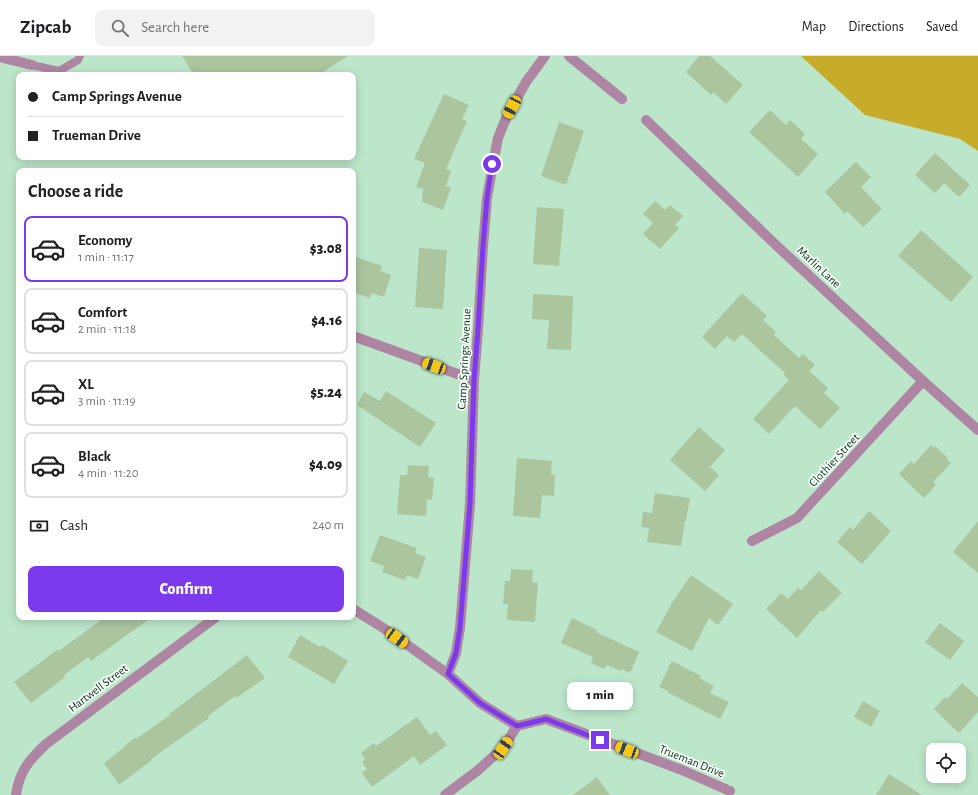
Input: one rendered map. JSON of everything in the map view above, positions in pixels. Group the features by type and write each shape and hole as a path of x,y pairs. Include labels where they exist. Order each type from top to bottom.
{"street":[{"name":"Camp Springs Avenue","path":"448,674 456,653 460,628 470,504 474,380 487,198 492,164 498,138 507,116 526,82 545,56"},
{"path":"569,56 622,99"},
{"path":"0,57 32,65"},
{"name":"Marlin Lane","path":"646,120 777,246 923,382 978,430"},
{"path":"356,337 474,380"},
{"name":"Clothier Street","path":"752,541 797,518 923,382"},
{"path":"356,612 385,629 448,674 480,703 517,726 503,748 477,771 445,795"},
{"name":"Hartwell Street","path":"16,795 19,779 25,766 46,744 212,620"},
{"name":"Trueman Drive","path":"517,726 546,719 682,770 730,791"}],"lane":[{"path":"32,65 59,71 78,60 80,56"}],"shaded area":[{"path":"801,56 978,56 978,151 960,139 865,115"}],"building":[{"path":"182,56 348,56 323,72 192,72"},
{"path":"699,56 710,56 743,85 726,104 713,92 711,95 686,72"},
{"path":"444,94 469,105 462,119 467,121 446,169 451,171 446,186 451,188 443,210 422,202 423,189 416,187 425,163 414,159"},
{"path":"770,110 786,125 790,120 805,134 801,139 818,154 798,177 749,132"},
{"path":"559,122 584,131 566,185 541,176"},
{"path":"935,153 970,185 959,197 944,183 935,193 915,175"},
{"path":"856,162 871,177 861,187 882,209 863,227 847,211 845,214 825,192"},
{"path":"655,201 665,210 670,205 683,216 675,225 679,228 660,249 643,234 653,223 643,214"},
{"path":"537,207 564,209 559,266 533,264"},
{"path":"921,230 973,277 951,302 898,256"},
{"path":"419,248 447,250 443,309 415,307"},
{"path":"356,257 382,266 380,271 391,275 384,297 372,293 370,298 356,293"},
{"path":"742,293 767,316 763,320 776,332 774,335 799,358 803,354 815,365 809,371 828,388 824,393 840,408 820,429 795,406 769,434 753,419 789,380 784,375 785,373 742,334 734,342 727,336 715,349 702,337"},
{"path":"533,294 573,296 571,350 547,349 549,320 532,319"},
{"path":"386,391 436,423 420,447 357,405 364,392 380,401"},
{"path":"699,427 725,450 710,467 719,475 705,491 670,460"},
{"path":"931,445 934,448 935,446 948,458 947,460 951,463 933,482 936,485 924,498 899,474 911,461 914,464"},
{"path":"517,458 552,461 551,474 555,475 554,496 542,495 540,518 513,516"},
{"path":"408,465 429,466 428,477 434,478 432,500 427,499 426,516 397,514 400,475 407,475"},
{"path":"655,493 690,498 681,546 647,542 649,528 641,527 643,512 652,513"},
{"path":"869,511 891,531 862,564 837,542 850,527 853,530"},
{"path":"978,521 978,573 953,552"},
{"path":"380,535 417,548 415,553 426,557 418,579 407,575 405,580 382,572 384,566 370,561"},
{"path":"511,569 533,570 532,582 538,583 535,622 507,620 508,604 503,604 505,581 510,581"},
{"path":"819,571 842,593 823,612 821,610 797,638 766,609 781,593 788,599 798,588 801,590"},
{"path":"691,575 733,604 718,625 709,618 692,651 656,632 672,603"},
{"path":"572,618 597,630 596,632 639,652 630,673 607,665 604,669 591,663 593,657 561,643"},
{"path":"101,620 148,620 91,661 88,657 31,703 14,682 58,649 59,651"},
{"path":"940,623 964,641 950,660 925,642"},
{"path":"300,635 320,647 322,645 348,661 334,684 288,657"},
{"path":"247,655 265,678 236,698 235,696 208,716 209,718 151,759 152,760 119,785 104,763 135,738 136,739 170,715 169,714"},
{"path":"672,661 701,676 699,678 714,686 710,693 729,702 720,719 659,687"},
{"path":"962,683 978,697 978,712 959,733 934,709 945,697 947,699"},
{"path":"863,701 880,711 871,727 854,717"},
{"path":"417,717 430,735 436,731 447,745 420,765 414,756 372,787 362,773 367,769 362,762 365,759 361,753 374,743 376,746"},
{"path":"889,774 922,795 876,795"},
{"path":"597,777 610,795 573,795"}],"route":[{"path":"492,164 487,198 483,246 474,380 470,504 460,628 456,653 448,674 480,703 517,726 546,719 600,740"}]}
